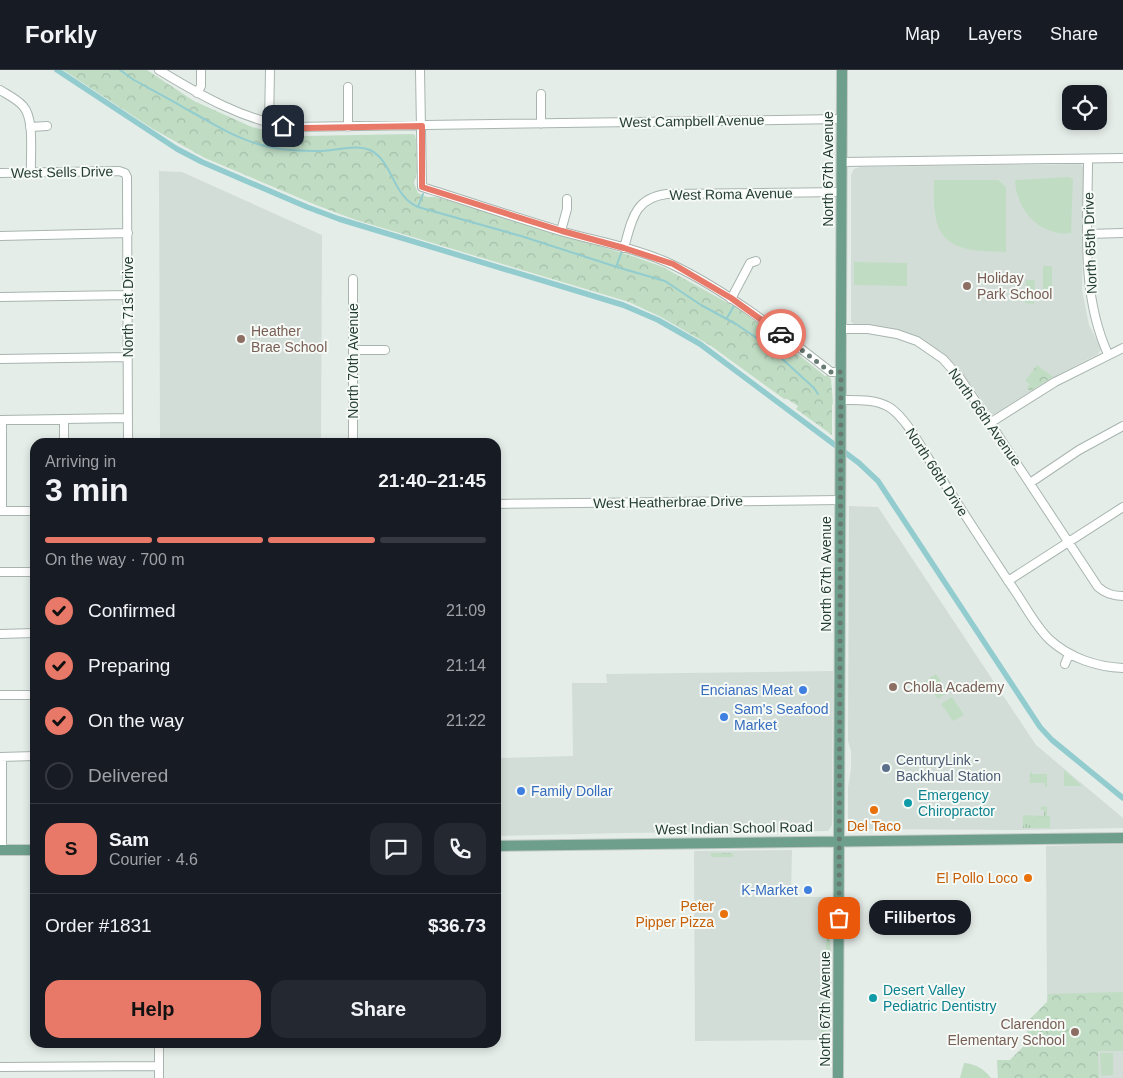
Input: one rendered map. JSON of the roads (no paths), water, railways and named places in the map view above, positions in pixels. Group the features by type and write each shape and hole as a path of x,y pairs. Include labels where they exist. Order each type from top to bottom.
{"main road":[{"name":"North 67th Avenue","path":"838,1078 842,70"},
{"name":"West Indian School Road","path":"501,846 839,840 1123,838"},
{"path":"1,850 30,850"}],"street":[{"name":"West Campbell Avenue","path":"159,70 198,93 253,118 269,124 305,128 842,119"},
{"path":"198,93 201,86 201,70"},
{"path":"269,124 270,70"},
{"path":"420,70 422,187 673,264 731,298 772,326 830,372 841,372"},
{"path":"348,87 348,127"},
{"path":"0,90 18,101 28,113 31,173"},
{"path":"541,94 541,124"},
{"path":"30,127 47,126"},
{"path":"842,162 1123,158"},
{"name":"North 65th Drive","path":"1088,159 1090,292 1096,322 1108,354"},
{"name":"West Sells Drive","path":"0,173 114,171 125,173"},
{"name":"North 71st Drive","path":"125,173 128,182 128,438"},
{"name":"West Roma Avenue","path":"624,248 635,212 642,203 654,196 667,194 842,192"},
{"path":"562,231 567,209 567,199"},
{"path":"0,236 128,233"},
{"path":"1088,234 1123,234"},
{"path":"731,298 750,263 756,261"},
{"name":"North 70th Avenue","path":"353,279 353,438"},
{"path":"0,297 128,295"},
{"name":"North 66th Avenue","path":"841,329 879,330 906,337 925,346 943,359 952,368 990,423 1069,543"},
{"path":"990,423 1055,382 1123,348"},
{"path":"353,350 385,350"},
{"path":"0,359 128,357"},
{"name":"North 66th Drive","path":"841,400 876,402 892,409 899,416 924,450 1008,581 1049,639 1069,654 1099,665 1123,668"},
{"path":"30,511 1,511 1,420 128,418"},
{"path":"64,420 64,438"},
{"path":"1030,483 1079,450 1123,426"},
{"name":"West Heatherbrae Drive","path":"501,504 840,500"},
{"path":"1008,581 1123,507"},
{"path":"1069,543 1098,587 1112,596 1123,596"},
{"path":"0,572 30,572"},
{"path":"0,634 30,633"},
{"path":"1065,664 1069,654"},
{"path":"0,695 30,695"},
{"path":"1,850 1,757 30,756"},
{"path":"159,1048 159,1078"},
{"path":"0,1067 159,1066"}],"waterway":[{"path":"57,70 177,149 202,162 307,207 339,219 623,305 658,320 700,344 859,463 878,481 1040,727 1052,740 1123,798"},
{"path":"120,70 134,80 219,127 240,138 263,146 292,150 321,151 346,148 370,150 384,162 403,195 409,202 418,207 521,236 665,281 767,345 814,388 818,394"},
{"path":"418,207 423,194"},
{"path":"616,267 622,251"},
{"path":"727,318 735,304"}],"place":[{"name":"Holiday Park School","path":"967,286"},
{"name":"Heather Brae School","path":"241,339"},
{"name":"Cholla Academy","path":"893,687"},
{"name":"Encianas Meat","path":"803,690"},
{"name":"Sam's Seafood Market","path":"724,717"},
{"name":"CenturyLink - Backhual Station","path":"886,768"},
{"name":"Family Dollar","path":"521,791"},
{"name":"Emergency Chiropractor","path":"908,803"},
{"name":"Del Taco","path":"874,810"},
{"name":"El Pollo Loco","path":"1028,878"},
{"name":"K-Market","path":"808,890"},
{"name":"Peter Pipper Pizza","path":"724,914"},
{"name":"Filibertos","path":"839,918"},
{"name":"Desert Valley Pediatric Dentistry","path":"873,998"},
{"name":"Clarendon Elementary School","path":"1075,1032"}]}
